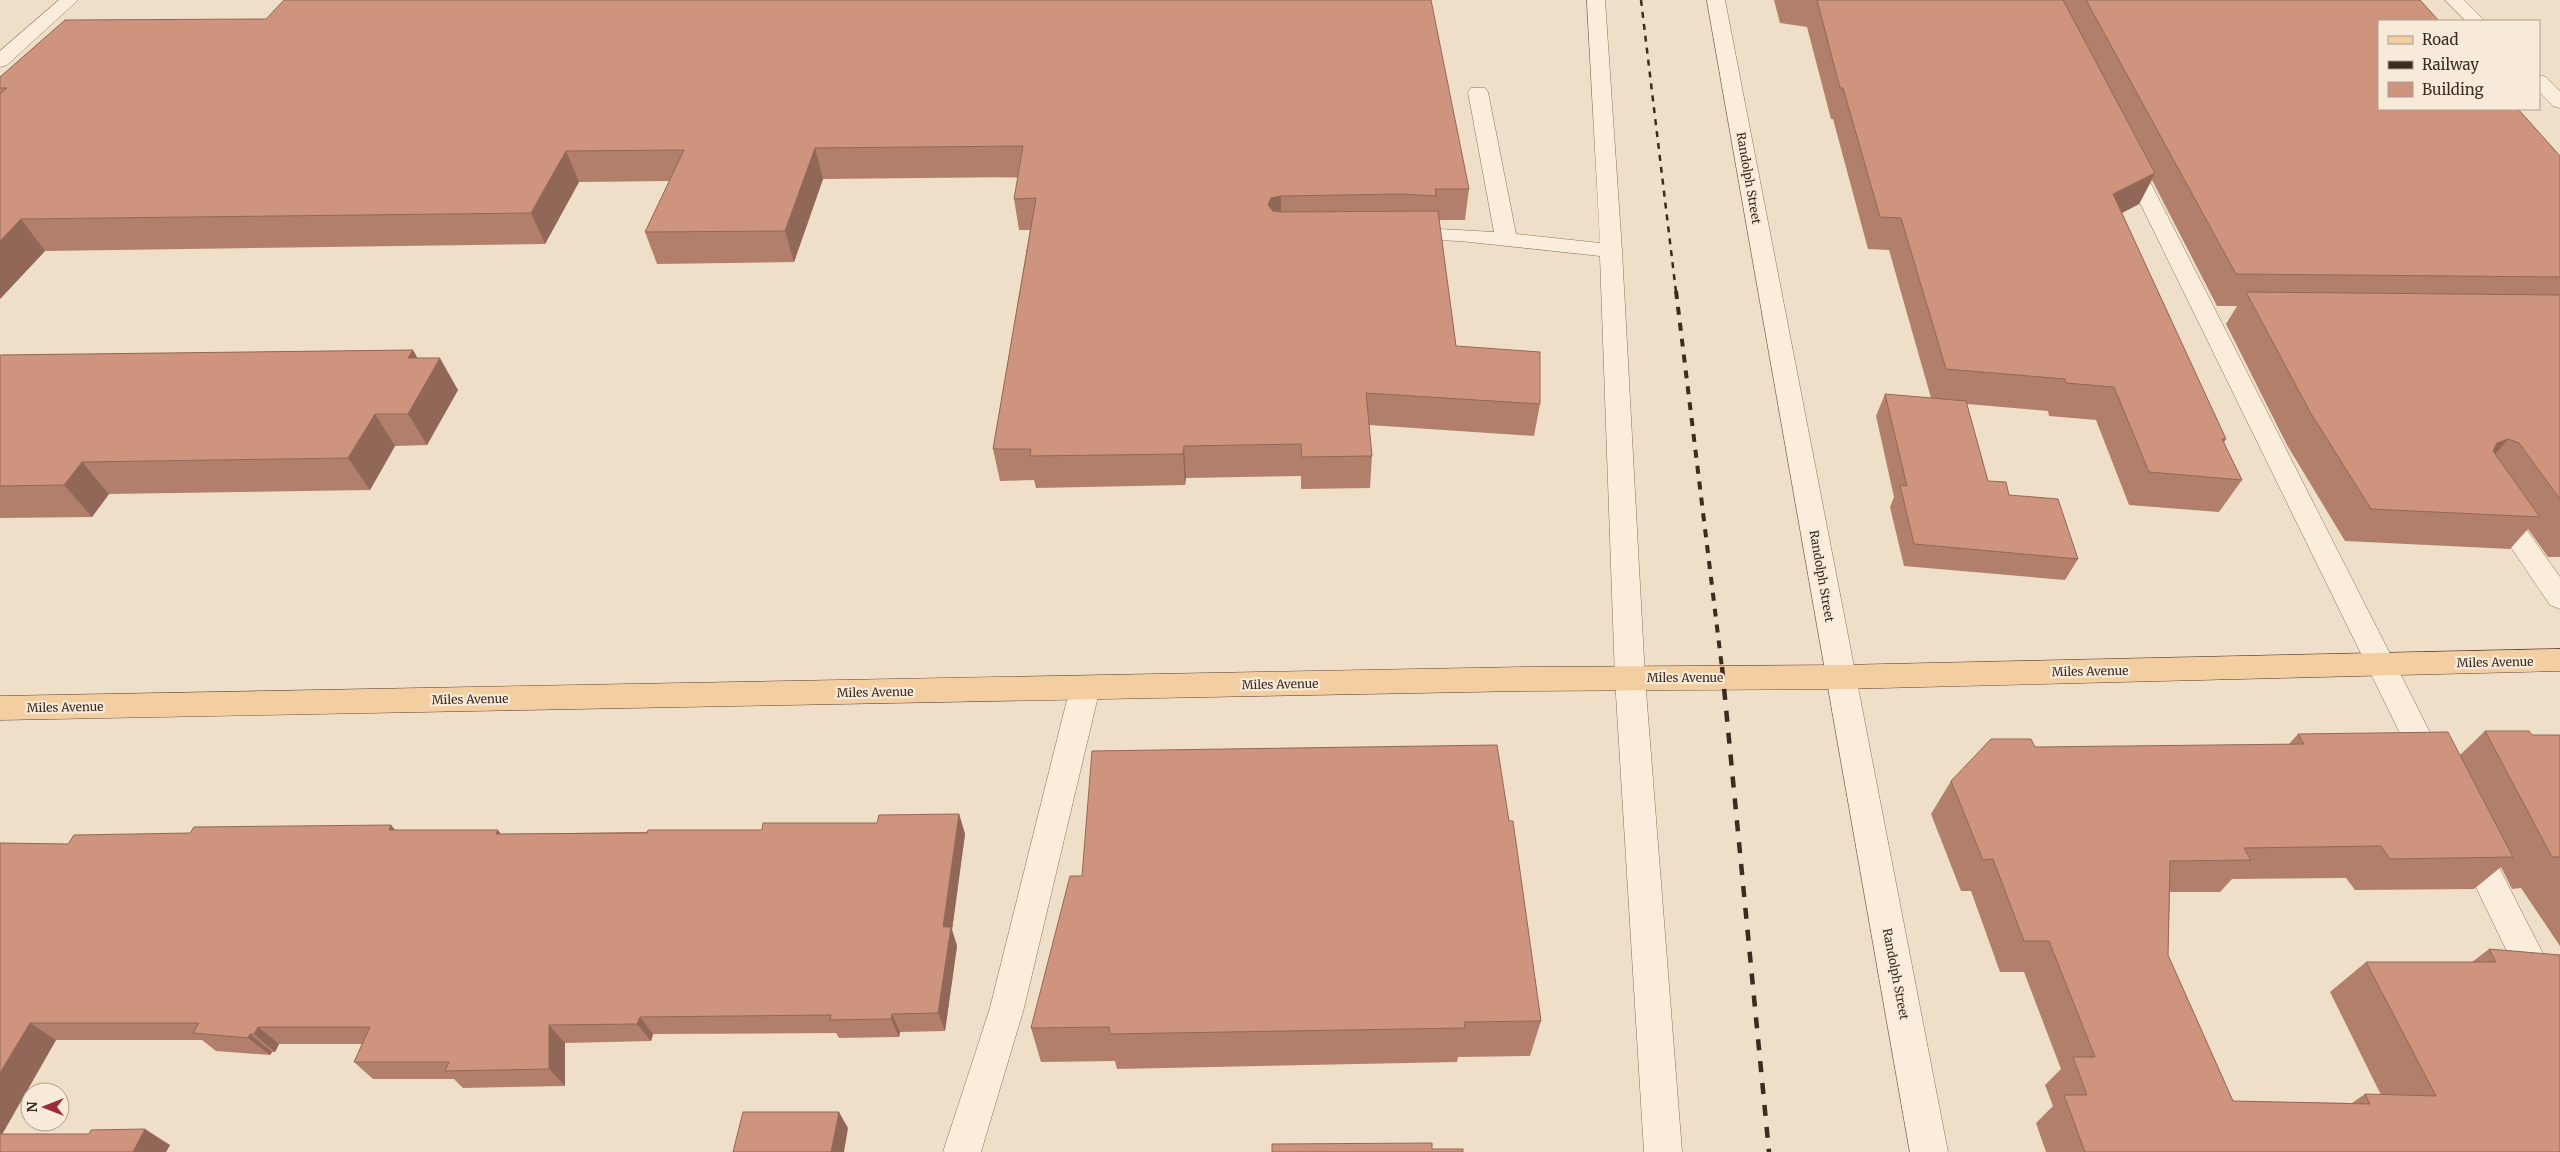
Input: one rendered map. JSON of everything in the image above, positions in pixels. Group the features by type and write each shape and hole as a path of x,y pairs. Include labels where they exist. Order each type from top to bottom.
{"main road":[{"name":"Miles Avenue","path":"0,708 1630,678 1840,677 2560,660"}],"street":[{"path":"0,61 69,0"},
{"path":"1596,0 1611,251 1630,678 1663,1152"},
{"name":"Randolph Street","path":"1716,0 1929,1152"},
{"path":"2454,0 2475,20"},
{"path":"2547,83 2560,102"},
{"path":"1478,92 1506,239"},
{"path":"2119,140 2217,315 2442,787"},
{"path":"1379,233 1460,235 1611,251"},
{"path":"2485,490 2560,598"},
{"path":"962,1152 1007,1008 1085,688"},
{"path":"2460,822 2560,1024"}],"building":[{"path":"284,0 1431,0 1469,189 1435,189 1436,196 1401,194 1281,196 1271,198 1268,205 1273,211 1281,212 1438,211 1456,346 1540,352 1540,404 1366,393 1372,456 1302,457 1301,444 1184,446 1183,454 1030,456 1031,449 993,449 1036,198 1014,199 1023,146 815,148 785,231 645,232 684,150 566,151 531,213 21,219 0,241 0,94 7,88 0,88 0,77 65,20 266,19"},
{"path":"1817,0 2063,0 2155,173 2113,194 2226,439 2222,439 2242,480 2149,472 2114,387 2066,383 2065,379 1946,369 1901,218 1880,217 1843,88 1840,88"},
{"path":"2086,0 2420,0 2438,20 2378,20 2378,110 2519,110 2560,156 2560,277 2236,274"},
{"path":"2246,292 2560,295 2560,499 2519,443 2508,439 2497,443 2493,451 2540,517 2371,509 2310,412"},
{"path":"413,350 408,358 440,358 408,414 375,414 348,458 82,462 64,485 0,486 0,355"},
{"path":"1885,394 1966,401 1988,481 2006,482 2009,495 2058,499 2078,559 1914,544 1900,485 1907,486"},
{"path":"2485,731 2529,731 2532,735 2560,735 2560,857 2552,857"},
{"path":"2448,732 2513,857 2390,859 2381,846 2244,848 2251,860 2170,861 2168,955 2233,1101 2370,1104 2365,1094 2436,1096 2366,962 2496,962 2489,949 2560,955 2560,1152 2085,1152 2064,1095 2087,1095 2073,1057 2095,1057 2049,941 2024,941 1993,859 1983,860 1951,781 1991,739 2031,739 2035,747 2304,744 2298,734"},
{"path":"1497,745 1509,821 1513,821 1541,1021 1464,1022 1465,1028 1110,1034 1109,1027 1031,1028 1070,876 1082,876 1092,751"},
{"path":"959,814 943,927 951,927 938,1013 892,1014 891,1019 830,1020 831,1015 640,1017 637,1024 549,1025 549,1069 445,1071 449,1062 354,1062 370,1027 258,1027 254,1034 250,1034 248,1038 193,1033 199,1023 30,1023 0,1073 0,843 68,844 74,835 190,833 194,827 391,825 389,830 498,830 496,834 647,833 648,830 762,830 763,823 877,823 879,815"},
{"path":"743,1112 839,1112 831,1152 733,1152"},
{"path":"145,1129 133,1152 0,1152 0,1134 89,1134 91,1130"},
{"path":"1432,1143 1432,1149 1463,1149 1463,1152 1272,1152 1272,1144"}],"railway":[{"path":"1641,0 1676,292"},
{"path":"1676,291 1722,668"},
{"path":"1722,667 1769,1152"}]}
